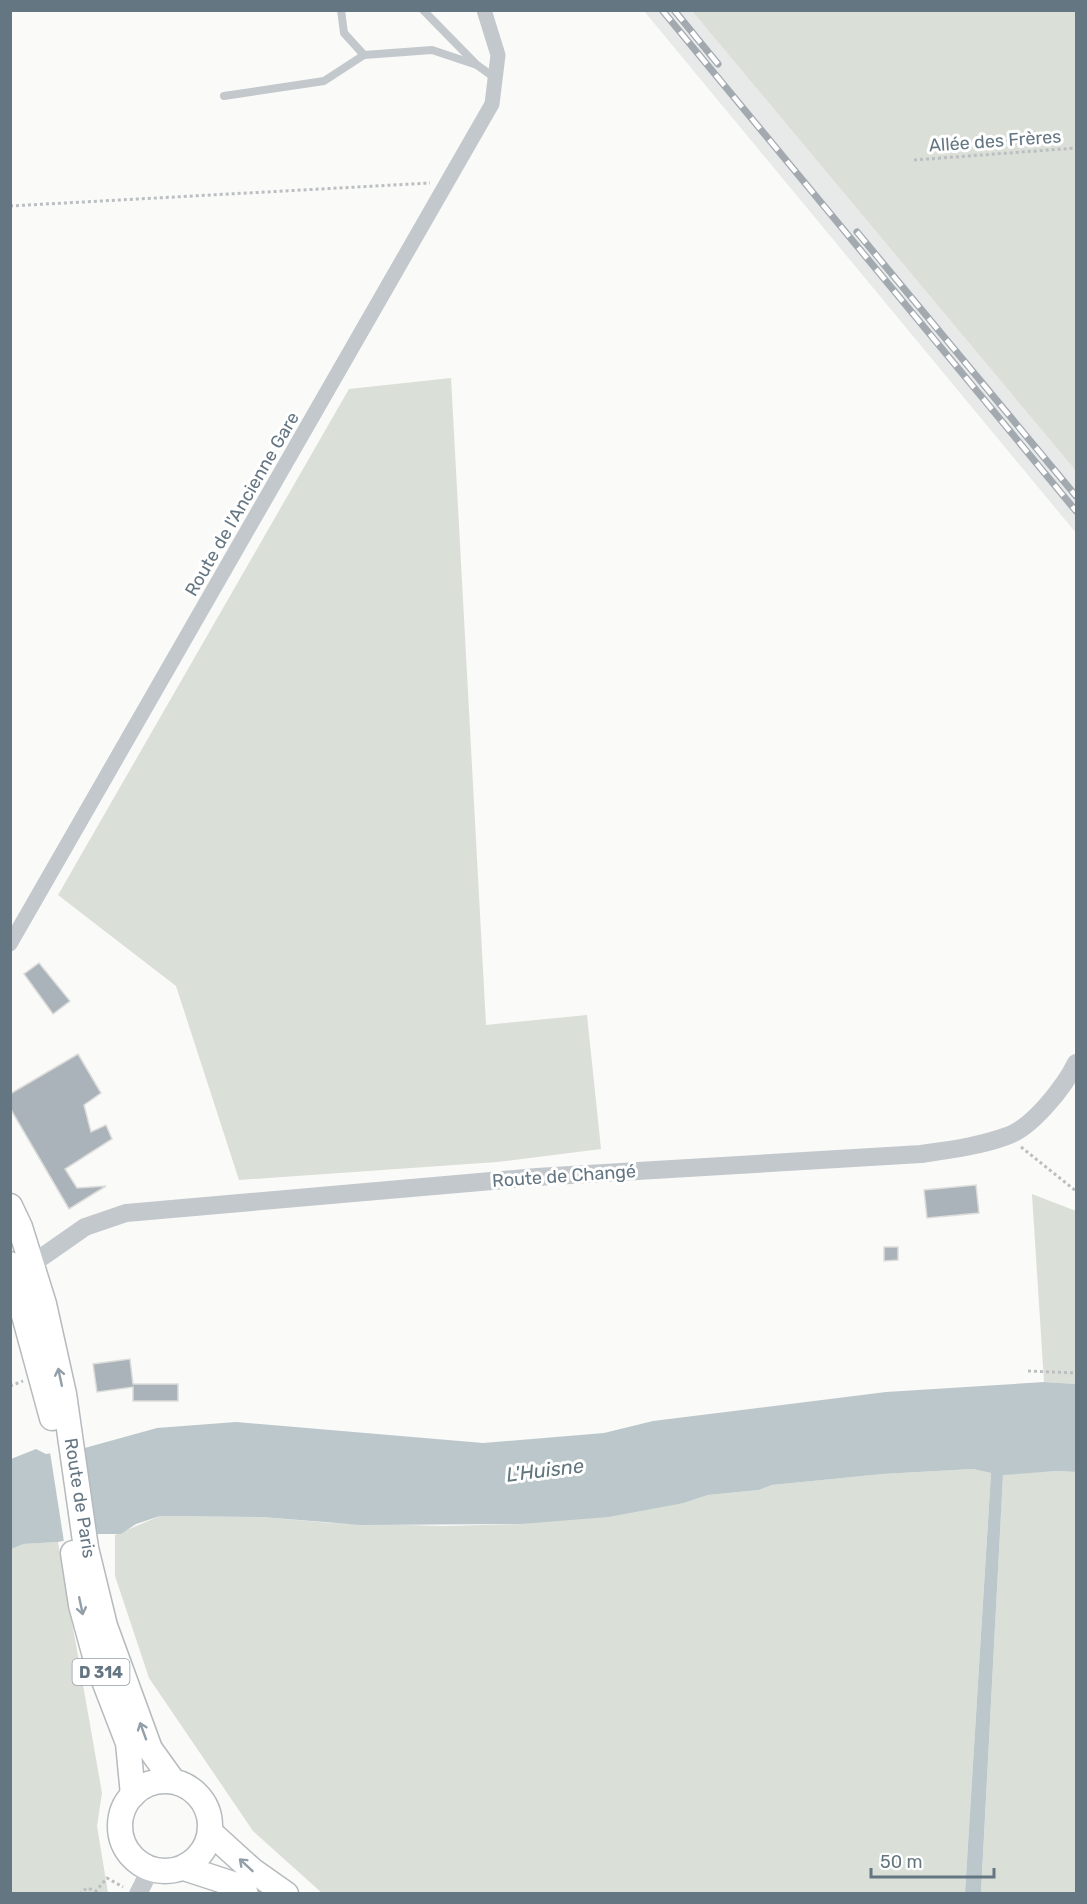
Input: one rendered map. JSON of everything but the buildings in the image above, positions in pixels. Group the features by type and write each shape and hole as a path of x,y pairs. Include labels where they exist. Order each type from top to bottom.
{"main road":[{"name":"Route de Paris","path":"10,1206 17,1268 63,1436 79,1548 81,1605 90,1638 128,1743 133,1795"},
{"name":"Route de Paris","path":"79,1548 150,1749 173,1782"},
{"path":"173,1782 187,1786 199,1796 207,1808 210,1832 204,1851 184,1868 172,1871 147,1868 131,1854 121,1835 121,1820 125,1806 133,1795 151,1784 173,1782"},
{"path":"210,1832 252,1870 286,1893"},
{"path":"184,1868 233,1884 246,1893"}],"street":[{"name":"Route de l'Ancienne Gare","path":"10,944 375,312 446,182 492,104 498,55 484,10"},
{"name":"Route de Changé","path":"17,1268 85,1227 126,1213 537,1177 921,1154 1009,1136 1037,1115 1057,1094 1077,1063"},
{"path":"131,1891 146,1878 147,1868"}],"lane":[{"path":"341,10 344,33 364,55"},
{"path":"423,10 477,65 496,79"},
{"path":"224,96 324,81 364,55 432,50 477,65"}],"path":[{"name":"Allée des Frères","path":"914,160 1077,148"},
{"path":"10,206 446,182"},
{"path":"1009,1136 1077,1191"},
{"path":"1028,1371 1077,1373"},
{"path":"79,1893 80,1890 87,1888 96,1891 107,1878 131,1891"}],"shaded area":[{"path":"644,11 692,11 1076,471 1076,533"},
{"path":"692,11 1076,11 1076,471"},
{"path":"451,378 486,1025 587,1015 601,1149 497,1162 239,1180 176,986 58,895 349,389"},
{"path":"1032,1194 1076,1211 1076,1384 1044,1382"},
{"path":"973,1469 991,1473 965,1893 322,1893 253,1831 149,1678 115,1576 115,1535 160,1516 262,1517 331,1523 444,1526 521,1524 684,1503 708,1495 759,1490 772,1485 881,1474"},
{"path":"1076,1472 1076,1893 981,1894 1003,1474"},
{"path":"58,1542 102,1793 97,1826 108,1893 11,1893 10,1549 22,1544"}],"water":[{"name":"L'Huisne","path":"1044,1382 1076,1384 1076,1472 1003,1475 981,1893 965,1893 991,1473 973,1469 882,1474 772,1485 759,1490 708,1495 684,1503 608,1517 521,1524 361,1525 262,1517 160,1516 136,1524 121,1534 97,1534 58,1542 23,1544 11,1549 11,1459 36,1449 46,1454 81,1449 157,1428 236,1422 483,1443 604,1433 653,1421 886,1392"}],"pier":[{"path":"82,1447 96,1537 64,1542 50,1452"}],"railway":[{"path":"662,10 1076,511"},
{"path":"674,10 718,64"},
{"path":"857,232 1076,496"}]}
